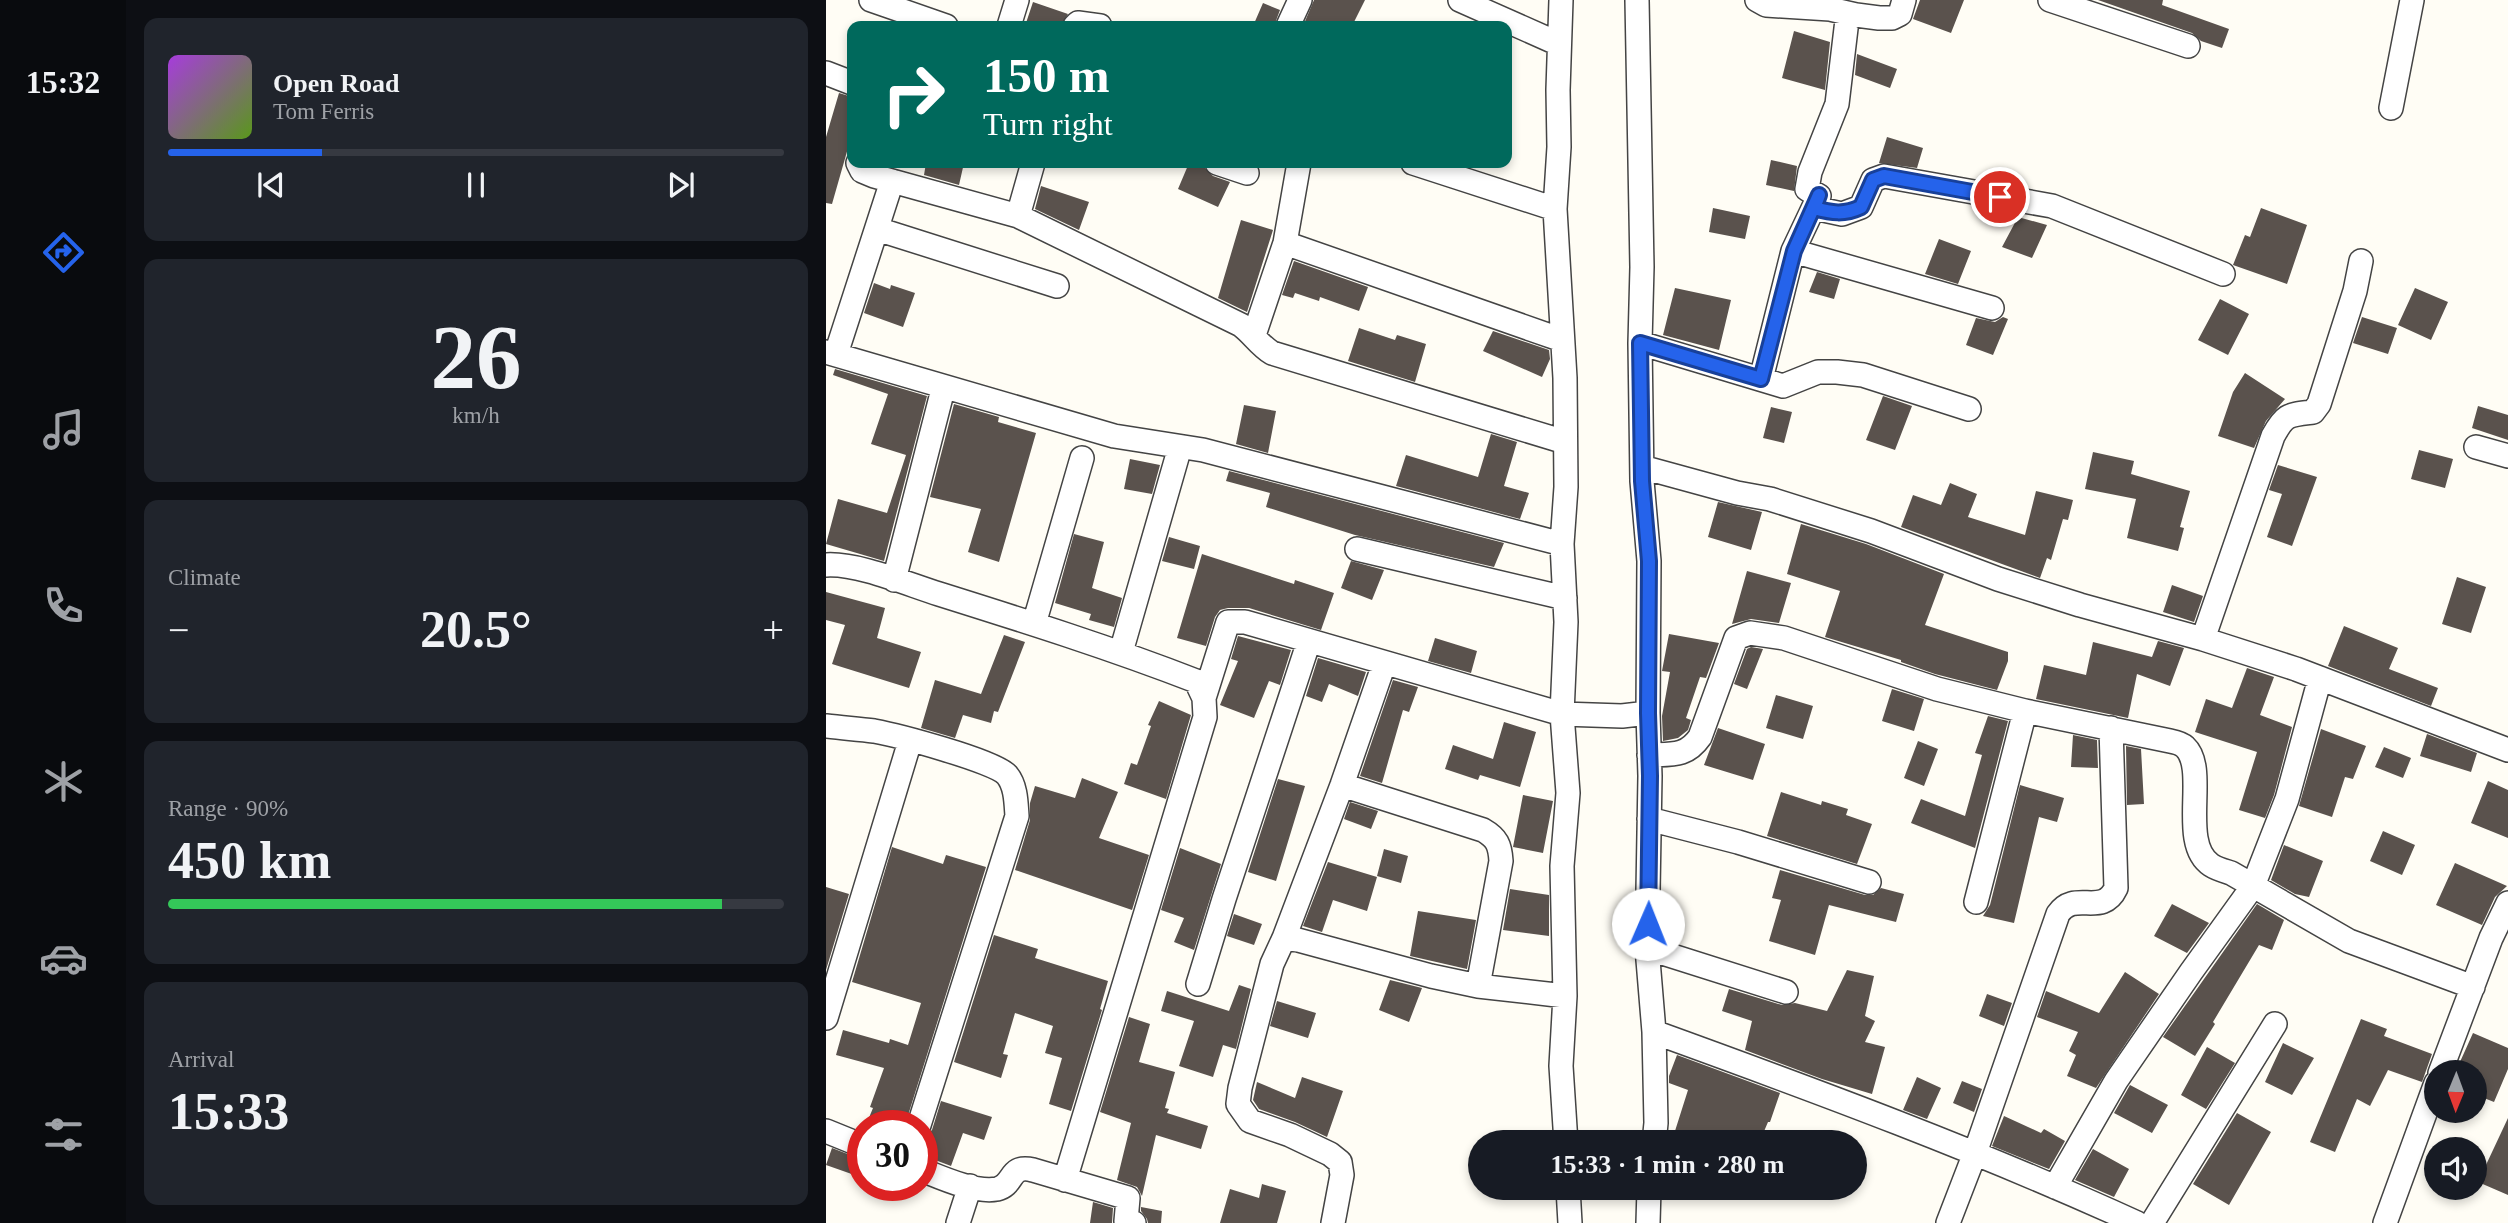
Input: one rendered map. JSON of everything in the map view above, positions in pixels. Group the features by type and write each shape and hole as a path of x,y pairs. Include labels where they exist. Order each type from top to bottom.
{"street":[{"path":"871,0 932,21"},
{"path":"1011,21 1017,0"},
{"path":"1290,21 1300,0"},
{"path":"1460,0 1507,21"},
{"path":"1561,0 1559,147 1555,209 1566,487 1562,544 1566,622 1568,793 1562,866 1565,996 1561,1066 1565,1130"},
{"path":"1637,0 1642,267 1642,467 1649,561 1650,819 1647,948 1654,1032 1655,1130"},
{"path":"1757,0 1766,5 1830,9 1856,15 1892,18 1900,14 1905,0"},
{"path":"2050,0 2188,46"},
{"path":"2391,108 2412,0"},
{"path":"1819,195 1807,189 1810,172 1837,104 1847,20 1856,15"},
{"path":"1512,23 1559,44"},
{"path":"826,73 847,81"},
{"path":"860,168 862,171 892,181 1018,216 1241,325 1254,335 1259,346 1272,353 1565,442"},
{"path":"1018,216 1031,168"},
{"path":"1232,168 1247,173"},
{"path":"1254,335 1285,243 1297,168"},
{"path":"1428,168 1555,209"},
{"path":"1819,195 1814,208 1842,214 1851,212 1861,207 1873,180 1884,176 2052,206 2222,274"},
{"path":"892,181 831,353 1114,436 1203,450 1562,544"},
{"path":"1761,379 1794,251 1819,195"},
{"path":"877,229 1057,286"},
{"path":"1285,243 1562,340"},
{"path":"1794,251 1992,309"},
{"path":"2203,639 2273,436 2283,419 2291,414 2313,412 2319,404 2355,291 2361,261"},
{"path":"1640,343 1783,386 1818,372 1863,375 1969,409"},
{"path":"894,580 941,397"},
{"path":"1121,652 1180,447"},
{"path":"2476,447 2508,456"},
{"path":"1034,624 1082,458"},
{"path":"1642,467 1781,502 1871,531 1998,579 2203,639 2320,678 2508,750"},
{"path":"1357,549 1565,598"},
{"path":"826,565 839,564 894,580 1121,652 1196,681 1204,698"},
{"path":"1065,1180 1205,717 1204,698 1228,622 1245,622 1384,664 1568,714 1622,716 1648,713"},
{"path":"1649,755 1677,754 1692,748 1700,737 1736,638 1750,633 1784,638 1937,689 2025,711 2171,740 2185,746 2193,760 2196,839 2201,855 2211,865 2349,941 2473,987"},
{"path":"1198,984 1309,641"},
{"path":"1333,1223 1342,1175 1340,1161 1290,1135 1250,1121 1238,1104 1272,964 1342,785 1384,664"},
{"path":"2055,1187 2116,1081 2253,886 2287,799 2320,678"},
{"path":"1976,902 2025,711"},
{"path":"826,726 875,732 1000,769 1014,787 1017,816 924,1110"},
{"path":"1948,1223 2058,914 2063,906 2071,903 2105,902 2112,898 2116,888 2111,728"},
{"path":"826,1018 910,741"},
{"path":"1342,785 1483,830 1496,837 1501,861 1478,986"},
{"path":"1650,819 1738,842 1869,882"},
{"path":"2445,1060 2491,938 2508,903"},
{"path":"1284,938 1478,986 1565,996"},
{"path":"1647,948 1786,992"},
{"path":"2152,1223 2276,1024"},
{"path":"1654,1032 1837,1098 1975,1153 2137,1223"},
{"path":"2385,1223 2424,1116"},
{"path":"826,1133 847,1140"},
{"path":"938,1176 957,1184 998,1189 1005,1185 1016,1170 1025,1168 1128,1198 1126,1221 1134,1223"},
{"path":"958,1223 970,1186"},
{"path":"1569,1200 1570,1223"},
{"path":"1648,1223 1649,1200"}],"building":[{"path":"1314,0 1365,0 1354,21 1305,21"},
{"path":"1920,0 1964,0 1951,33 1913,19"},
{"path":"2098,0 2163,0 2162,5 2229,29 2222,48 2201,41 2192,33"},
{"path":"1033,2 1068,14 1064,21 1027,21"},
{"path":"1263,3 1280,10 1276,21 1255,21"},
{"path":"1794,31 1830,42 1825,90 1782,78"},
{"path":"1857,54 1897,69 1890,88 1855,75"},
{"path":"839,93 847,95 847,152 832,204 826,203 826,137"},
{"path":"1887,137 1923,148 1917,168 1879,163"},
{"path":"1771,160 1797,166 1794,191 1766,185"},
{"path":"925,168 963,168 959,185 924,175"},
{"path":"1187,168 1205,168 1213,176 1230,182 1218,207 1178,189"},
{"path":"1041,186 1089,202 1079,230 1035,209"},
{"path":"1713,208 1750,216 1745,239 1709,232"},
{"path":"2261,208 2307,225 2287,284 2233,265 2245,235 2250,237"},
{"path":"2018,217 2047,225 2032,258 2002,247"},
{"path":"1241,220 1273,230 1247,312 1218,298"},
{"path":"1939,239 1971,251 1958,284 1925,274"},
{"path":"1294,261 1368,287 1359,311 1320,297 1319,301 1295,293 1293,298 1282,295"},
{"path":"1817,272 1840,279 1834,299 1809,292"},
{"path":"874,283 915,293 903,327 864,313"},
{"path":"1675,288 1731,300 1719,350 1663,335"},
{"path":"2415,288 2448,302 2431,340 2398,325"},
{"path":"2220,299 2249,314 2228,355 2198,340"},
{"path":"2003,317 2008,319 1993,355 1966,345 1976,318 1995,322"},
{"path":"2362,317 2397,328 2388,354 2353,343"},
{"path":"1359,328 1395,340 1397,335 1426,344 1415,382 1348,361"},
{"path":"1493,331 1549,350 1550,359 1542,377 1483,351"},
{"path":"835,369 927,396 884,561 826,544 838,499 887,513 906,455 871,444 888,394 833,375"},
{"path":"2245,373 2285,399 2266,421 2254,448 2218,436 2233,392"},
{"path":"1883,396 1912,406 1895,450 1866,440"},
{"path":"954,404 999,417 998,422 1036,433 999,562 968,552 981,509 930,497"},
{"path":"1244,405 1276,411 1268,453 1236,444"},
{"path":"2478,406 2508,415 2508,440 2472,428"},
{"path":"1771,407 1792,412 1784,443 1763,438"},
{"path":"1491,434 1517,442 1504,486 1529,493 1520,519 1396,486 1406,455 1478,477"},
{"path":"2419,450 2453,459 2445,488 2411,479"},
{"path":"2093,452 2134,461 2131,474 2190,491 2180,527 2184,528 2178,551 2127,538 2136,499 2085,489"},
{"path":"1130,459 1160,465 1152,494 1124,489"},
{"path":"2278,465 2317,477 2292,546 2267,537 2282,494 2269,490"},
{"path":"1229,471 1504,543 1494,567 1355,535 1266,507 1270,493 1226,481"},
{"path":"1950,483 1977,494 1968,517 2025,535 2036,491 2073,500 2068,520 2063,519 2051,560 2047,558 2040,578 1901,527 1913,495 1941,505"},
{"path":"1718,502 1762,512 1751,550 1708,537"},
{"path":"1801,524 1866,544 1944,574 1925,625 2008,652 2008,661 1997,690 1935,674 1901,660 1825,637 1840,591 1787,574"},
{"path":"1074,534 1104,542 1092,588 1122,598 1114,627 1089,620 1091,614 1055,603"},
{"path":"1169,537 1200,546 1194,569 1162,561"},
{"path":"1202,554 1294,584 1295,580 1334,593 1321,630 1249,608 1228,608 1220,610 1215,617 1206,646 1177,638"},
{"path":"1351,561 1384,570 1372,600 1341,588"},
{"path":"1747,571 1791,583 1779,623 1751,619 1732,624"},
{"path":"2457,577 2486,587 2471,633 2442,624"},
{"path":"2172,585 2203,596 2194,622 2163,612"},
{"path":"826,592 885,608 877,638 921,652 909,688 832,664 845,625 826,620"},
{"path":"2344,626 2398,648 2389,669 2438,688 2431,706 2328,666"},
{"path":"1669,634 1719,643 1706,678 1700,677 1686,718 1691,720 1688,730 1678,738 1663,741 1662,716 1670,672 1662,671"},
{"path":"1004,635 1025,642 998,712 994,711 991,723 963,715 955,738 921,728 935,680 981,694"},
{"path":"1238,636 1291,650 1280,685 1269,681 1254,718 1220,705 1238,661 1231,659"},
{"path":"1435,638 1477,651 1471,673 1428,661"},
{"path":"2158,641 2184,648 2170,686 2137,674 2128,718 2036,699 2044,665 2086,675 2093,642 2152,657"},
{"path":"1747,649 1763,649 1747,689 1734,684"},
{"path":"1318,658 1366,672 1358,696 1329,684 1322,702 1306,696"},
{"path":"2247,668 2274,677 2260,715 2292,727 2265,818 2239,810 2257,752 2195,732 2206,699 2232,708"},
{"path":"1393,680 1418,687 1409,712 1403,710 1382,783 1360,776"},
{"path":"1892,689 1924,699 1914,731 1882,721"},
{"path":"1776,695 1813,706 1803,739 1766,728"},
{"path":"1159,701 1191,715 1166,799 1124,784 1131,763 1137,765 1151,726 1148,725"},
{"path":"1988,716 2008,721 1975,848 1911,823 1921,799 1965,816 1982,755 1975,753"},
{"path":"1504,722 1536,732 1520,787 1480,775 1478,780 1445,769 1453,745 1493,759"},
{"path":"1718,728 1765,744 1753,780 1704,765"},
{"path":"2321,729 2366,746 2353,779 2345,777 2332,817 2299,806"},
{"path":"2427,734 2477,753 2471,772 2420,756"},
{"path":"2073,735 2097,740 2098,768 2071,767"},
{"path":"1918,741 1938,749 1924,786 1904,778"},
{"path":"2126,746 2141,749 2144,804 2127,805"},
{"path":"2384,747 2411,758 2403,778 2375,767"},
{"path":"1082,778 1118,792 1099,838 1149,855 1132,910 1015,870 1030,820 1030,803 1035,786 1075,798"},
{"path":"1278,779 1305,786 1276,881 1248,872"},
{"path":"2488,781 2508,790 2508,838 2471,823"},
{"path":"2020,785 2064,798 2057,822 2039,817 2014,923 1983,916 1990,905"},
{"path":"1781,792 1821,805 1822,801 1848,809 1846,815 1872,824 1857,864 1767,836"},
{"path":"1523,795 1553,801 1543,853 1513,847"},
{"path":"1350,802 1378,811 1371,829 1344,819"},
{"path":"2383,831 2415,845 2402,875 2370,861"},
{"path":"2284,845 2323,861 2309,897 2295,894 2271,880"},
{"path":"892,847 943,864 946,855 986,867 910,1110 872,1110 870,1107 884,1068 836,1055 843,1030 889,1043 890,1039 908,1045 921,1003 852,982"},
{"path":"1180,848 1221,864 1194,950 1174,942 1184,918 1161,910"},
{"path":"1384,849 1408,856 1401,883 1377,876"},
{"path":"1328,862 1377,877 1367,911 1333,900 1322,932 1303,926"},
{"path":"2455,863 2507,886 2495,897 2482,925 2436,905"},
{"path":"1780,870 1865,895 1873,895 1881,888 1904,894 1896,922 1829,905 1815,955 1769,941 1781,900 1772,898"},
{"path":"826,887 849,894 826,970"},
{"path":"1510,889 1549,895 1549,936 1503,930"},
{"path":"2172,904 2209,923 2187,953 2154,936"},
{"path":"2257,904 2284,920 2272,950 2259,945 2195,1056 2163,1037"},
{"path":"1418,911 1476,920 1467,969 1410,956"},
{"path":"1234,914 1262,924 1254,945 1227,936"},
{"path":"994,935 1038,949 1035,958 1108,981 1100,1009 1102,1010 1071,1111 1049,1104 1062,1058 1045,1053 1053,1026 1015,1013 1003,1054 1008,1055 1001,1078 954,1062"},
{"path":"1847,970 1874,976 1865,1016 1875,1021 1865,1042 1885,1047 1872,1094 1822,1079 1745,1050 1752,1021 1722,1011 1729,989 1782,1005 1795,1003 1827,1011"},
{"path":"2125,972 2159,994 2096,1088 2067,1076 2076,1055 2069,1051 2078,1032 2037,1017 2046,991 2099,1013"},
{"path":"1390,980 1422,988 1409,1022 1379,1010"},
{"path":"1239,985 1251,989 1236,1049 1223,1045 1213,1077 1179,1066 1194,1021 1161,1011 1167,991 1229,1011"},
{"path":"1987,994 2012,1003 2004,1026 1979,1016"},
{"path":"1277,1001 1316,1013 1308,1038 1270,1026"},
{"path":"1129,1017 1150,1024 1139,1062 1175,1072 1165,1108 1169,1109 1167,1113 1208,1126 1201,1149 1156,1135 1142,1196 1137,1187 1117,1180 1131,1123 1100,1112"},
{"path":"2361,1019 2387,1029 2384,1036 2432,1054 2430,1060 2424,1060 2422,1082 2388,1070 2370,1106 2357,1099 2335,1152 2310,1142"},
{"path":"2473,1033 2508,1048 2508,1069 2494,1102 2487,1099 2487,1060 2461,1060"},
{"path":"2283,1043 2314,1058 2292,1095 2265,1082"},
{"path":"2207,1047 2235,1063 2206,1109 2181,1095"},
{"path":"1677,1055 1780,1093 1765,1130 1675,1130 1688,1090 1669,1083"},
{"path":"1302,1077 1343,1091 1327,1137 1259,1109 1253,1100 1257,1082 1295,1098"},
{"path":"1917,1077 1941,1088 1927,1119 1903,1110"},
{"path":"1962,1081 1982,1089 1974,1112 1953,1103"},
{"path":"2130,1085 2168,1105 2152,1133 2114,1113"},
{"path":"941,1101 992,1117 984,1140 963,1133 951,1166 938,1161 938,1111"},
{"path":"2237,1113 2271,1132 2229,1205 2193,1184"},
{"path":"2004,1116 2041,1133 2044,1129 2065,1141 2049,1169 1992,1146"},
{"path":"2508,1118 2508,1195 2487,1186 2487,1163"},
{"path":"832,1148 847,1154 847,1172 826,1165"},
{"path":"2093,1149 2129,1169 2114,1197 2075,1180"},
{"path":"1262,1184 1286,1191 1277,1223 1220,1223 1230,1189 1259,1198"},
{"path":"1093,1202 1113,1208 1112,1223 1090,1223"},
{"path":"1141,1207 1162,1211 1161,1223 1148,1223"}],"route":[{"path":"1648,924 1649,561 1642,481 1640,343 1761,379 1794,251 1819,195 1814,208 1842,214 1851,212 1861,207 1873,180 1884,176 2000,197"}]}
